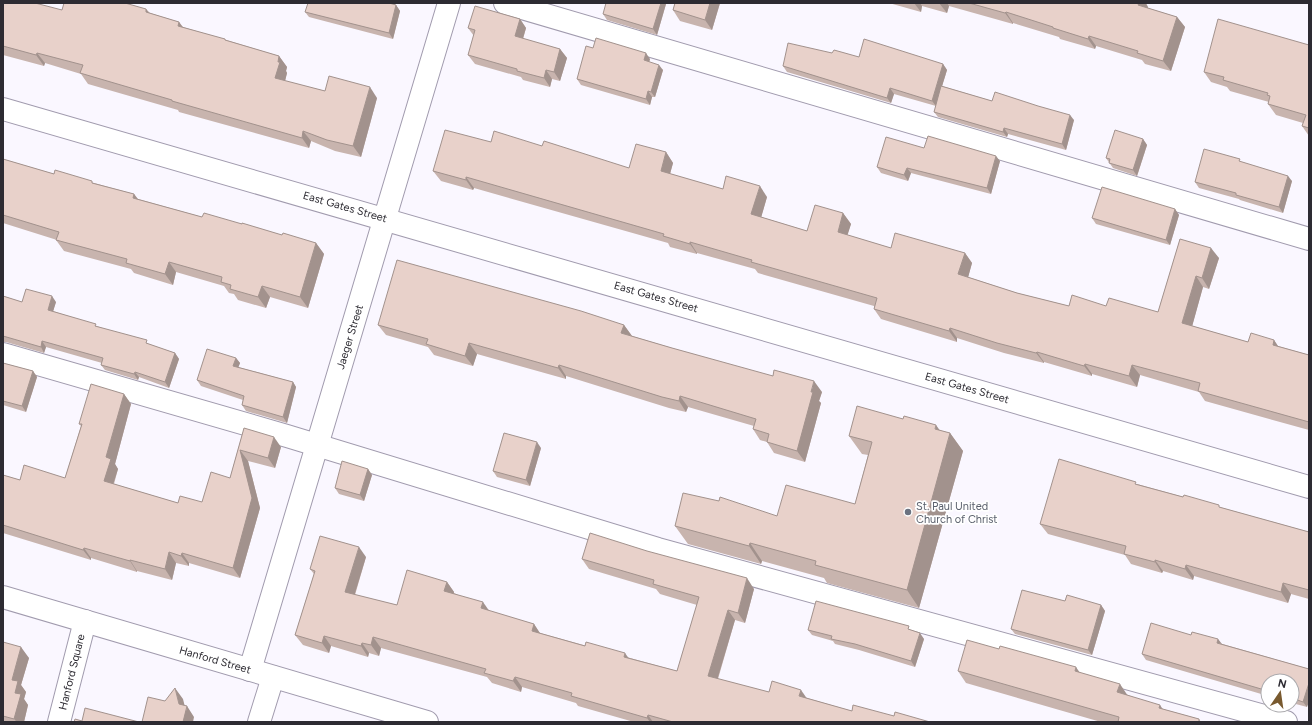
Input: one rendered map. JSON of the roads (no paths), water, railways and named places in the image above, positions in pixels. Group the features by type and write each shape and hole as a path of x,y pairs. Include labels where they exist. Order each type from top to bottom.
{"street":[{"name":"Jaeger Street","path":"250,670 449,3"},
{"path":"505,3 1309,239"},
{"name":"East Gates Street","path":"3,109 1309,487"},
{"path":"3,354 318,445 658,549 1286,722"},
{"name":"Hanford Street","path":"3,597 427,722"},
{"name":"Hanford Square","path":"59,722 85,621"},
{"path":"259,722 274,677"}],"place":[{"name":"St. Paul United Church of Christ","path":"908,512"}]}
